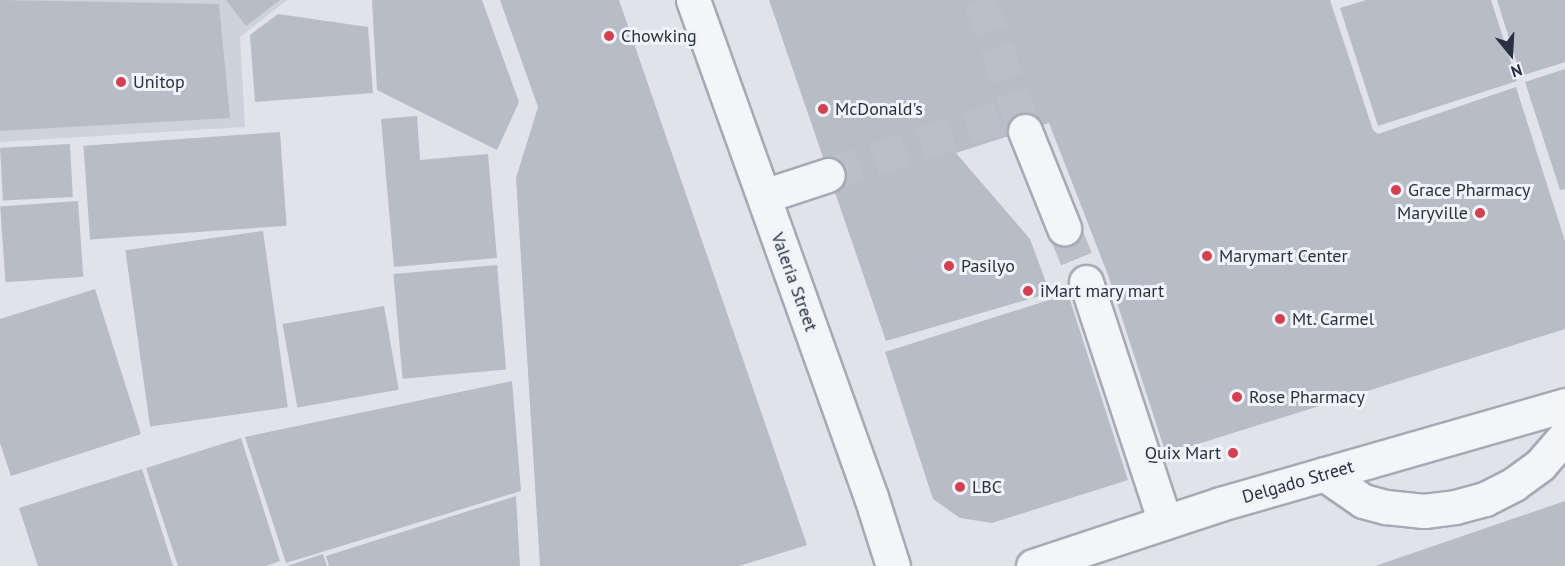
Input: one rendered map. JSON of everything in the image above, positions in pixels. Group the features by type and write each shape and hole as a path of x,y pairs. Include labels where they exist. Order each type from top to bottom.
{"street":[{"name":"Valeria Street","path":"693,0 893,566"},
{"path":"1025,131 1064,228"},
{"path":"764,196 828,175"},
{"path":"1086,282 1165,522"},
{"name":"Delgado Street","path":"1033,566 1165,522 1565,405"},
{"path":"1324,474 1363,501 1386,507 1424,511 1455,507 1485,499 1514,484 1540,465 1565,436"}],"shaded area":[{"name":"Unitop","path":"0,0 287,0 240,37 245,127 0,142"}],"building":[{"name":"Unitop","path":"0,0 219,4 230,118 0,131"},
{"path":"226,0 280,0 246,26"},
{"path":"372,0 482,0 519,102 497,150 377,90"},
{"path":"500,0 619,0 807,545 739,566 540,566 516,178 538,107"},
{"path":"769,0 1330,0 1373,130 1378,134 1516,87 1565,241 1565,329 1166,454 1108,275 1049,123 956,153 1030,239 1050,293 886,341"},
{"path":"1366,0 1491,0 1517,81 1378,126 1340,8"},
{"path":"1497,0 1565,0 1565,62 1521,76"},
{"path":"278,14 368,27 373,93 255,102 250,35"},
{"path":"1565,69 1565,189 1560,190 1525,82"},
{"path":"417,116 420,160 488,154 497,258 394,267 381,119"},
{"path":"280,132 287,226 90,240 83,146"},
{"path":"70,144 73,197 3,201 0,148"},
{"path":"78,201 83,277 5,282 0,206"},
{"path":"263,231 288,407 150,427 125,250"},
{"path":"497,265 506,370 403,379 393,274"},
{"path":"95,289 141,434 11,476 0,443 0,319"},
{"path":"1068,294 1128,480 992,523 960,518 933,499 885,352"},
{"path":"384,306 399,390 297,408 283,324"},
{"path":"512,381 521,491 286,563 245,437"},
{"path":"241,438 280,561 266,566 178,566 146,468"},
{"path":"142,469 173,566 38,566 19,508"},
{"path":"516,496 520,566 329,566 326,556"},
{"path":"1565,501 1565,566 1375,566"},
{"path":"323,554 327,566 287,566"}],"tunnel":[{"path":"980,0 1025,131"},
{"path":"828,175 1018,111"},
{"path":"1064,228 1086,282"}],"place":[{"name":"Chowking","path":"609,36"},
{"name":"Unitop","path":"121,82"},
{"name":"McDonald's","path":"823,109"},
{"name":"Grace Pharmacy","path":"1396,190"},
{"name":"Maryville","path":"1480,213"},
{"name":"Marymart Center","path":"1207,256"},
{"name":"Pasilyo","path":"949,266"},
{"name":"iMart mary mart","path":"1028,291"},
{"name":"Mt. Carmel","path":"1280,319"},
{"name":"Rose Pharmacy","path":"1237,397"},
{"name":"Quix Mart","path":"1233,453"},
{"name":"LBC","path":"960,487"}]}
